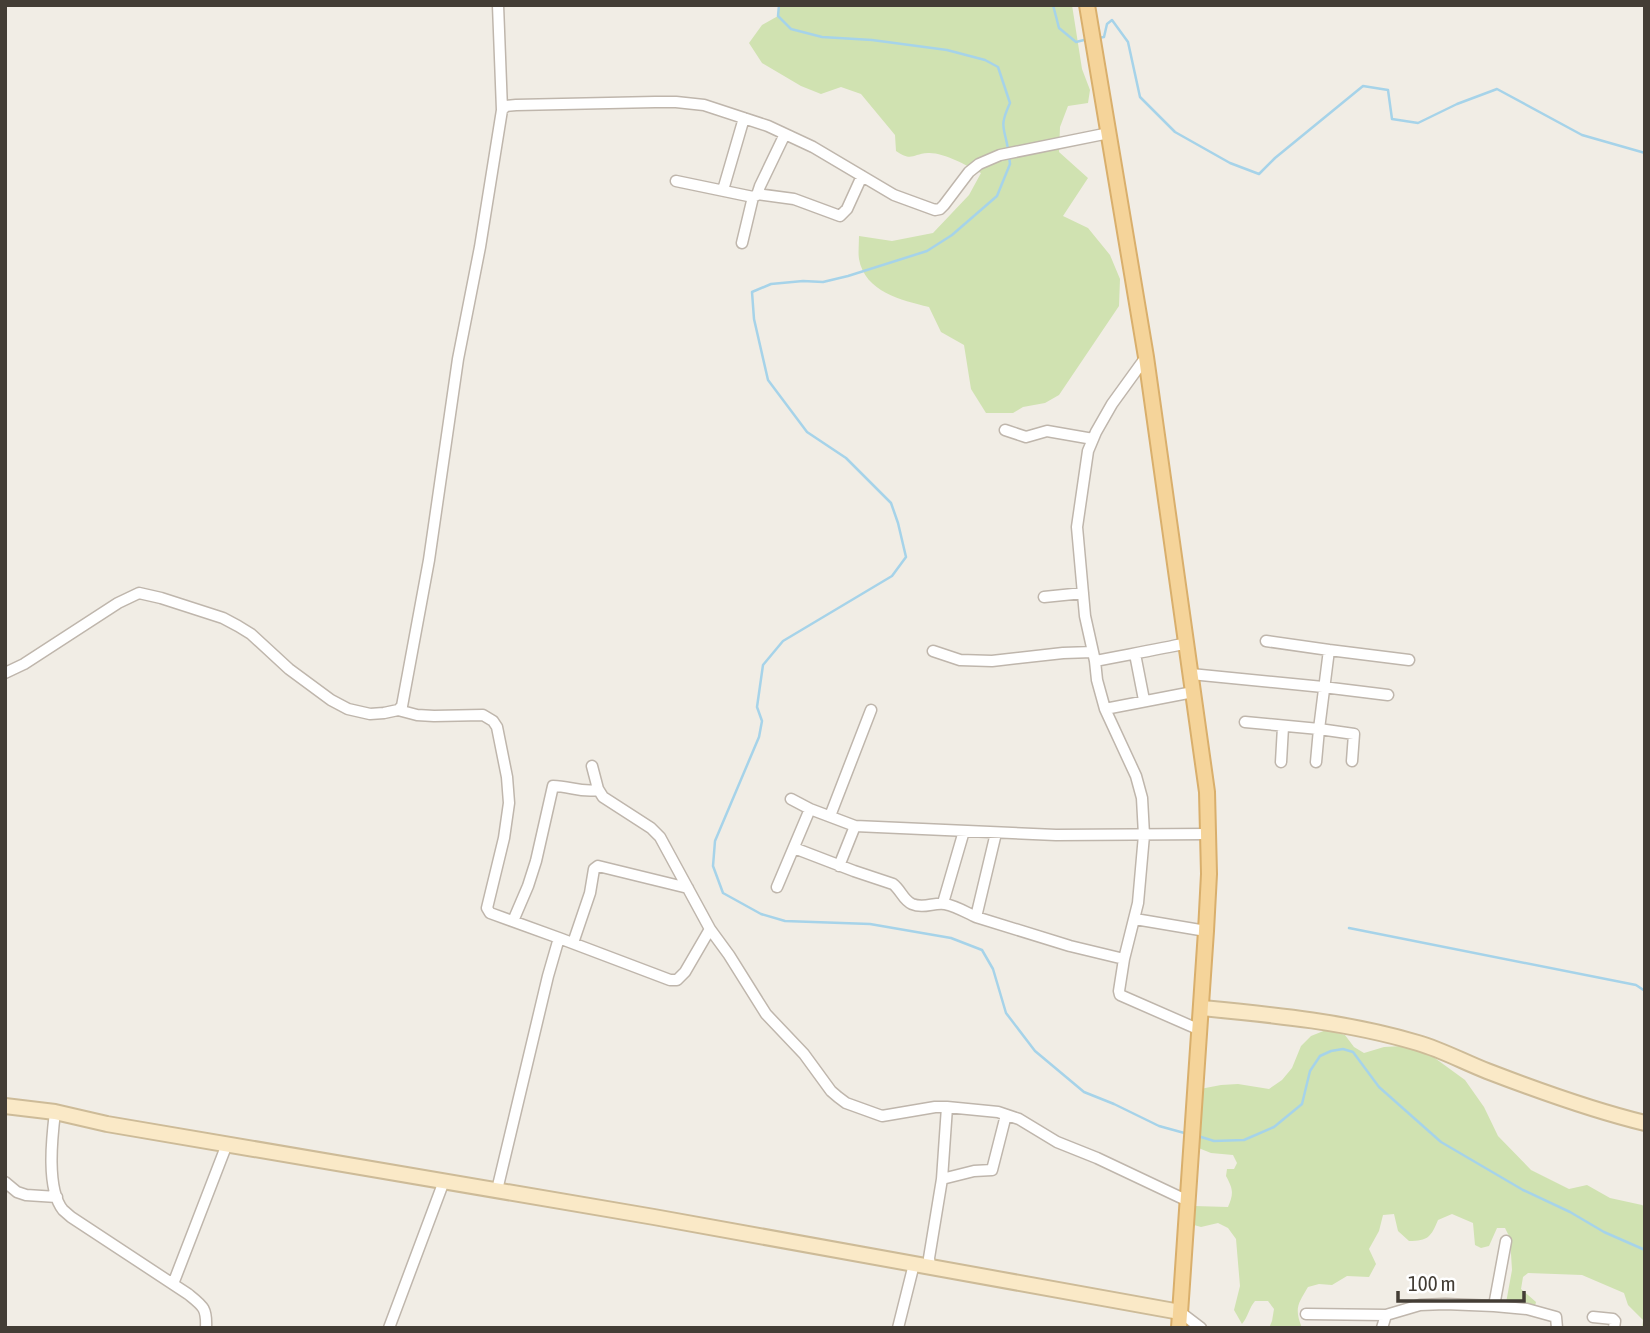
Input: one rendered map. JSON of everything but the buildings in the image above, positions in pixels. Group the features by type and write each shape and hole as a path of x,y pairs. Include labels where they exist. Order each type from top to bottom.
{"main road":[{"path":"1087,5 1146,357 1207,792 1209,874 1179,1328"}],"street":[{"path":"398,710 402,706 429,560 458,359 480,247 502,110 498,5"},
{"path":"502,110 506,106 516,105 676,102 704,105 785,134 813,147 894,195 935,210 944,205 974,168 1000,155 1109,133"},
{"path":"723,190 744,118"},
{"path":"742,243 755,195 785,134"},
{"path":"676,181 794,199 840,216 847,209 862,176"},
{"path":"1146,357 1112,404 1088,450 1077,527 1085,615 1097,680 1105,709 1136,776 1142,798 1144,835 1135,919 1119,991 1120,995 1200,1030"},
{"path":"1005,430 1026,437 1047,431 1093,439"},
{"path":"5,673 24,664 118,603 139,593 223,618 251,634 289,669 348,709 370,714 398,710 417,715 483,715 493,721 497,727 507,777 509,803 504,838 487,908 490,913 650,974 673,980 681,978 710,929"},
{"path":"1044,597 1083,593"},
{"path":"1266,641 1409,660"},
{"path":"933,651 960,660 992,661 1055,653 1094,657 1135,653 1187,643"},
{"path":"1316,762 1329,650"},
{"path":"1135,653 1144,700"},
{"path":"1191,674 1388,695"},
{"path":"1105,709 1193,692"},
{"path":"830,816 872,710"},
{"path":"1245,722 1354,734 1352,761"},
{"path":"1281,762 1283,727"},
{"path":"592,766 598,790 603,797 660,836 710,929 766,1014 804,1054 838,1097 882,1116 935,1107 1006,1115 1019,1119 1057,1142 1188,1201"},
{"path":"513,921 536,861 552,787 570,787 577,791 598,790"},
{"path":"791,799 855,826 1056,835 1209,834"},
{"path":"776,887 810,809"},
{"path":"839,866 855,826"},
{"path":"943,903 964,831"},
{"path":"976,917 996,833"},
{"path":"794,848 893,884 904,898 914,905 943,903 976,917 1070,946 1124,959"},
{"path":"573,943 597,866 688,888"},
{"path":"1135,919 1206,931"},
{"path":"498,1190 559,938"},
{"path":"1202,1008 1322,1021 1409,1041 1575,1103 1645,1123"},
{"path":"5,1106 54,1112 107,1124 654,1217 1180,1312 1201,1328"},
{"path":"930,1267 929,1258 943,1179 947,1107"},
{"path":"54,1112 53,1182 63,1210 204,1307 206,1328"},
{"path":"943,1179 974,1171 992,1170 1006,1115"},
{"path":"173,1284 227,1144"},
{"path":"389,1328 444,1181"},
{"path":"5,1182 17,1192 26,1195 57,1197"},
{"path":"1494,1306 1506,1241"},
{"path":"898,1328 914,1264"},
{"path":"1306,1314 1386,1315 1420,1306 1494,1306 1548,1314 1556,1317 1557,1328"},
{"path":"1382,1328 1386,1315"},
{"path":"1593,1317 1613,1318 1615,1328"}],"green space":[{"path":"779,5 1072,5 1082,69 1090,90 1088,103 1068,106 1060,127 1059,152 1088,178 1063,216 1088,228 1110,255 1120,279 1119,306 1059,395 1045,403 1023,407 1013,413 986,413 971,389 964,345 941,332 929,307 886,293 869,279 859,259 859,236 892,241 933,233 969,195 981,173 941,155 928,153 909,157 901,154 896,151 895,135 861,94 841,87 821,94 801,86 762,63 749,43 762,25 778,16"},
{"path":"1326,1030 1345,1035 1354,1047 1364,1053 1384,1047 1403,1046 1432,1056 1465,1080 1484,1107 1498,1136 1531,1170 1569,1189 1587,1185 1610,1198 1645,1207 1645,1328 1642,1328 1643,1320 1628,1305 1624,1293 1582,1275 1528,1273 1523,1277 1521,1289 1536,1302 1535,1306 1506,1303 1512,1270 1510,1238 1505,1228 1497,1228 1489,1246 1481,1248 1475,1245 1473,1223 1452,1214 1438,1220 1428,1237 1409,1241 1398,1231 1394,1214 1383,1215 1379,1231 1369,1249 1376,1264 1369,1277 1347,1276 1332,1285 1308,1287 1298,1306 1302,1328 1269,1328 1274,1309 1268,1301 1255,1301 1242,1324 1234,1310 1240,1286 1236,1239 1228,1228 1218,1223 1201,1227 1194,1225 1192,1217 1194,1206 1228,1207 1232,1191 1226,1176 1227,1169 1234,1169 1237,1163 1233,1155 1211,1153 1191,1145 1195,1090 1238,1084 1269,1089 1282,1080 1292,1068 1301,1046 1311,1036"}],"waterway":[{"path":"779,5 778,16 791,29 822,37 872,40 947,50 985,60 998,67 1010,103 1003,122 1008,149"},
{"path":"1053,5 1059,28 1076,42 1088,39"},
{"path":"1098,38 1104,37 1107,24 1112,20 1128,42 1140,97 1175,132 1230,163 1259,174 1363,86 1388,90 1392,119 1418,123 1497,89 1582,135 1645,153"},
{"path":"1009,156 1010,164 997,196 952,235 927,251 823,282 771,284 752,292 754,319 768,380 807,432 846,458 891,503 906,557 892,576 783,641 763,665 757,707 762,721 759,737 715,841 713,866 723,893 761,914 785,921 870,924 951,938 982,950 993,969 1006,1013 1035,1051 1084,1092 1159,1126 1188,1134"},
{"path":"1349,928 1636,985 1645,991"},
{"path":"1198,1136 1214,1141 1244,1140 1274,1127 1302,1104 1310,1071 1320,1056 1343,1049 1353,1052 1379,1087 1441,1142 1523,1190 1645,1250"}]}
